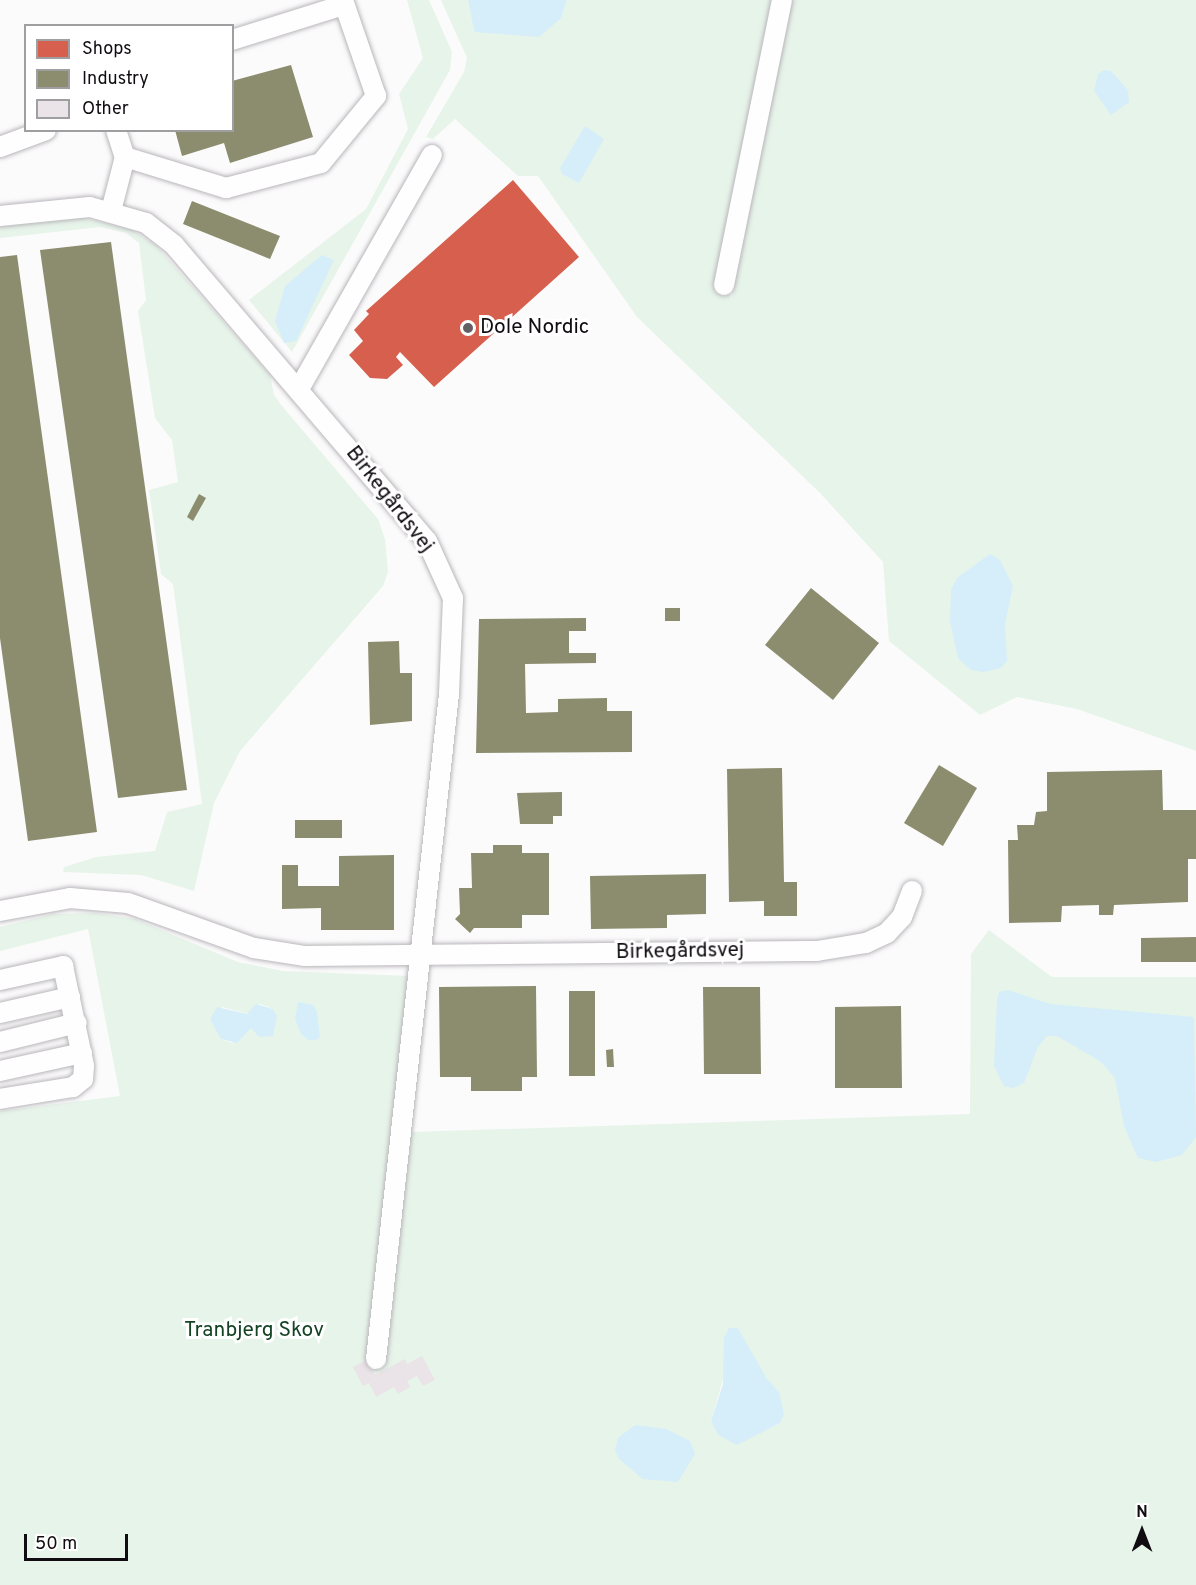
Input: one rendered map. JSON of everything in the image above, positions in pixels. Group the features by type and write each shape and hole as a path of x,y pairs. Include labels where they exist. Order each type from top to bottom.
{"street":[{"path":"724,285 782,0"},
{"path":"125,157 226,188 321,163 376,96 343,3 234,39"},
{"path":"0,147 41,132"},
{"path":"111,211 125,157 117,132"},
{"path":"299,389 432,155"},
{"name":"Birkegårdsvej","path":"0,216 90,207 111,211 146,223 174,245 427,541 453,598 449,694 420,957"},
{"name":"Birkegårdsvej","path":"0,910 70,898 128,903 279,954 420,957 843,949 887,933 902,916 912,891"},
{"path":"376,1359 420,957"},
{"path":"0,980 63,966 77,1023 83,1079 73,1087 0,1099"},
{"path":"0,1013 70,997"},
{"path":"0,1042 77,1023"},
{"path":"0,1071 82,1053"}],"green space":[{"path":"407,0 429,0 452,52 450,70 292,352 249,300 366,209 408,129 399,94 423,58"},
{"path":"441,0 468,0 474,32 561,18 567,0 778,0 730,237 731,301 789,0 1196,0 1196,751 1077,709 1017,697 980,715 889,641 883,562 820,493 637,317 538,176 518,176 455,119 433,139 426,137 464,72 467,58"},
{"path":"75,216 130,229 155,244 270,375 274,395 378,519 385,539 388,572 383,586 240,751 214,803 194,891 141,875 63,872 64,867 96,857 155,851 167,812 202,804 173,584 161,574 149,490 178,482 172,440 155,418 138,311 146,300 139,243 126,233 100,227 0,238 0,227"},
{"name":"Tranbjerg Skov","path":"96,913 135,919 238,962 283,971 411,976 411,1132 970,1114 971,954 989,930 1052,977 1196,977 1196,1585 0,1585 0,1111 120,1096 88,929 0,951 0,927 53,914","holes":["260,1004 273,1009 259,1037 251,1028 232,1043 221,1039 222,1007 248,1014","738,1328 767,1380 779,1392 780,1423 764,1431 711,1421"]}],"water":[{"path":"468,0 567,0 561,18 539,37 474,32"},
{"path":"1104,70 1111,71 1128,90 1129,102 1111,115 1094,91 1098,74"},
{"path":"585,126 604,139 579,183 562,174 560,168"},
{"path":"322,255 334,260 296,341 284,343 275,321 285,286"},
{"path":"990,554 1000,560 1013,586 1005,624 1007,661 1001,668 983,672 971,670 958,658 950,622 951,590 957,578"},
{"path":"1008,990 1050,1004 1194,1017 1196,1137 1182,1155 1156,1162 1138,1158 1124,1126 1115,1078 1100,1061 1057,1036 1047,1036 1038,1047 1024,1083 1013,1088 1004,1086 994,1066 997,1000 999,992"},
{"path":"298,1002 313,1005 317,1012 320,1037 316,1040 308,1040 301,1034 295,1019"},
{"path":"256,1004 273,1009 277,1016 273,1036 259,1037 251,1028 237,1043 221,1039 210,1019 217,1007 247,1014"},
{"path":"729,1328 738,1328 767,1379 779,1392 784,1414 780,1423 737,1445 718,1435 711,1421 723,1384 724,1338"},
{"path":"635,1425 666,1429 690,1441 695,1454 678,1482 643,1479 619,1459 615,1451 618,1438"}],"building: Shops":[{"path":"513,180 579,257 434,387 400,352 396,357 403,365 387,379 370,378 349,355 363,341 354,330 369,314 366,311"}],"building: Industry":[{"path":"291,65 313,137 230,163 224,143 182,156 176,132 234,132 234,80"},
{"path":"192,201 280,236 270,259 183,224"},
{"path":"111,242 187,790 118,798 40,250"},
{"path":"17,255 97,832 28,841 0,638 0,257"},
{"path":"199,494 206,498 193,521 187,517"},
{"path":"811,588 879,643 833,700 765,645"},
{"path":"665,608 680,608 680,621 665,621"},
{"path":"586,618 586,631 569,631 569,653 596,653 596,663 525,664 526,713 558,712 558,699 607,698 607,711 632,711 632,752 476,753 479,619"},
{"path":"399,641 400,673 412,673 412,721 370,725 368,642"},
{"path":"939,765 977,788 943,846 904,823"},
{"path":"782,768 784,882 797,882 797,916 764,916 764,901 729,902 727,769"},
{"path":"1162,770 1163,810 1196,810 1196,859 1188,859 1188,902 1114,905 1113,915 1099,915 1099,905 1062,906 1061,922 1009,923 1008,840 1018,840 1017,825 1034,825 1036,812 1047,811 1047,772"},
{"path":"562,792 562,816 553,816 553,824 520,824 517,793"},
{"path":"295,820 342,820 342,838 295,838"},
{"path":"493,845 522,845 522,853 549,853 549,915 522,915 522,928 474,928 470,933 455,919 460,914 459,888 472,888 471,853 493,853"},
{"path":"394,855 394,930 321,930 321,908 282,909 282,865 298,865 298,886 339,886 339,856"},
{"path":"706,874 706,914 667,915 667,928 591,929 590,876"},
{"path":"1196,937 1196,962 1141,962 1141,938"},
{"path":"536,986 537,1077 522,1077 522,1091 471,1091 471,1077 440,1077 439,987"},
{"path":"703,987 760,987 761,1074 704,1074"},
{"path":"569,991 595,991 595,1076 569,1076"},
{"path":"901,1006 902,1088 835,1088 835,1007"},
{"path":"613,1049 614,1067 607,1067 606,1050"}],"building: Other":[{"path":"422,1356 435,1380 423,1386 417,1376 407,1381 410,1387 398,1394 394,1387 376,1397 369,1383 363,1386 353,1367 367,1360 375,1375 405,1359 407,1364"}],"place":[{"name":"Dole Nordic","path":"468,328"}]}
